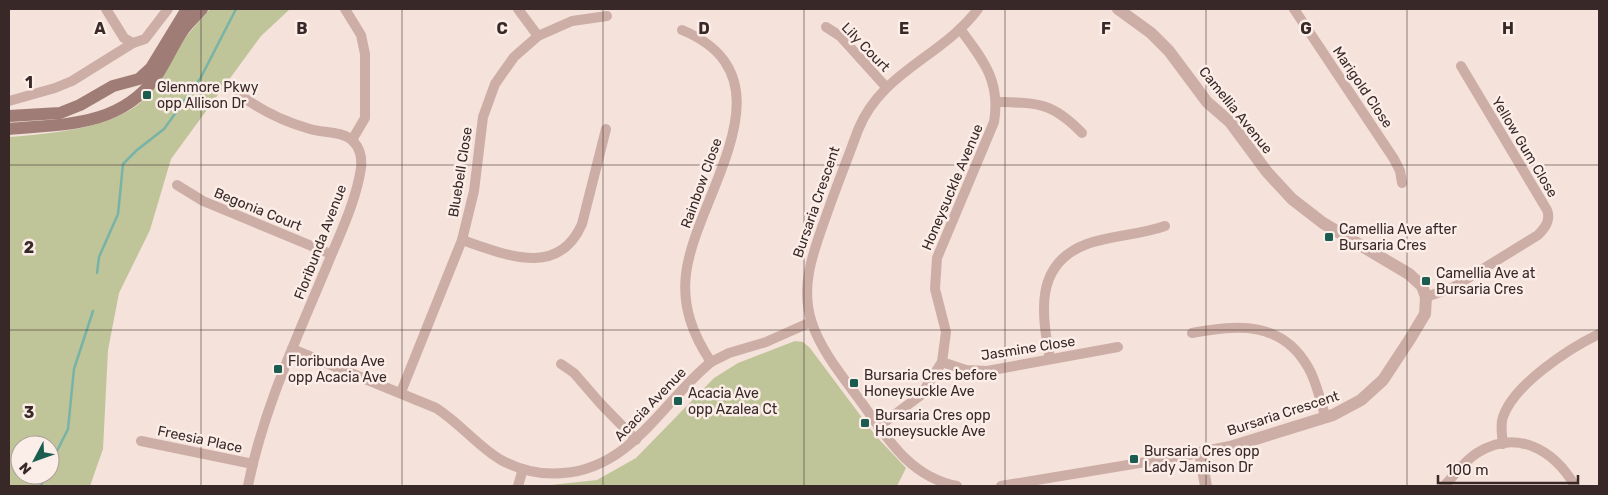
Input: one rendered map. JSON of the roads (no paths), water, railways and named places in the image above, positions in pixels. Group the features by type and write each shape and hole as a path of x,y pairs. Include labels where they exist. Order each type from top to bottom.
{"main road":[{"path":"9,116 60,113 80,105 113,86 139,79 151,68 187,9"},
{"path":"9,130 64,126 88,121 120,110 150,84 183,30 202,9"}],"street":[{"path":"106,9 129,41"},
{"path":"9,100 55,88 72,81 129,41 145,39 168,9"},
{"path":"240,94 259,108 298,125 343,135 352,140 365,118 365,54 361,35 344,9"},
{"path":"518,9 538,36"},
{"name":"Bursaria Crescent","path":"957,486 931,477 913,466 897,451 878,427 824,347 811,322 807,294 812,258 861,122 871,104 886,87 960,29 978,9"},
{"name":"Camellia Avenue","path":"1118,9 1151,33 1169,51 1207,102 1230,122 1266,172 1292,199 1324,223 1409,274 1422,286 1426,297"},
{"name":"Marigold Close","path":"1294,9 1394,159 1400,171 1402,183"},
{"name":"Bluebell Close","path":"401,392 462,240 474,191 487,102 495,84 509,63 538,36 572,21 607,16"},
{"name":"Lily Court","path":"826,26 840,36 886,87"},
{"name":"Honeysuckle Avenue","path":"878,427 920,394 934,378 942,362 946,332 934,282 937,258 991,133 997,102 988,69 960,29"},
{"name":"Rainbow Close","path":"682,30 708,44 721,58 733,80 738,105 734,133 691,252 686,274 685,297 689,320 698,341 711,362"},
{"name":"Yellow Gum Close","path":"1426,297 1452,288 1538,235 1549,218 1547,210 1460,66"},
{"path":"997,102 1046,106 1065,116 1082,133"},
{"path":"462,240 522,259 542,258 564,248 576,235 582,224 606,129"},
{"name":"Floribunda Avenue","path":"248,486 264,422 348,214 360,170 360,153 352,140"},
{"name":"Begonia Court","path":"177,185 203,201 331,254"},
{"path":"1050,359 1042,302 1048,281 1058,265 1074,251 1088,244 1146,232 1165,226"},
{"name":"Bursaria Crescent","path":"1001,486 1230,447 1326,418 1354,405 1383,380 1423,318 1426,297"},
{"name":"Acacia Avenue","path":"292,349 401,392 436,408 457,422 490,452 524,469 558,474 582,470 607,461 636,440 711,362 729,353 766,342 811,322"},
{"path":"1192,333 1240,326 1259,330 1280,339 1293,348 1308,367 1326,418"},
{"path":"1503,444 1501,428 1504,415 1523,389 1546,366 1599,334"},
{"name":"Jasmine Close","path":"942,362 959,368 981,371 1118,347"},
{"path":"561,364 574,373 600,404 636,440"},
{"name":"Freesia Place","path":"141,441 253,464"},
{"path":"1444,486 1473,456 1488,448 1503,444 1522,444 1542,450 1559,462 1575,486"},
{"path":"1200,453 1206,486"},
{"path":"518,486 524,469"}],"waterway":[{"path":"97,273 99,257 118,214 123,164 137,150 164,129 200,79 236,9"},
{"path":"60,445 68,429 74,369 93,311"}],"place":[{"name":"Glenmore Pkwy opp Allison Dr","path":"147,95"},
{"name":"Camellia Ave after Bursaria Cres","path":"1329,237"},
{"name":"Camellia Ave at Bursaria Cres","path":"1426,281"},
{"name":"Floribunda Ave opp Acacia Ave","path":"278,369"},
{"name":"Bursaria Cres before Honeysuckle Ave","path":"854,383"},
{"name":"Acacia Ave opp Azalea Ct","path":"678,401"},
{"name":"Bursaria Cres opp Honeysuckle Ave","path":"865,423"},
{"name":"Bursaria Cres opp Lady Jamison Dr","path":"1134,459"}]}
